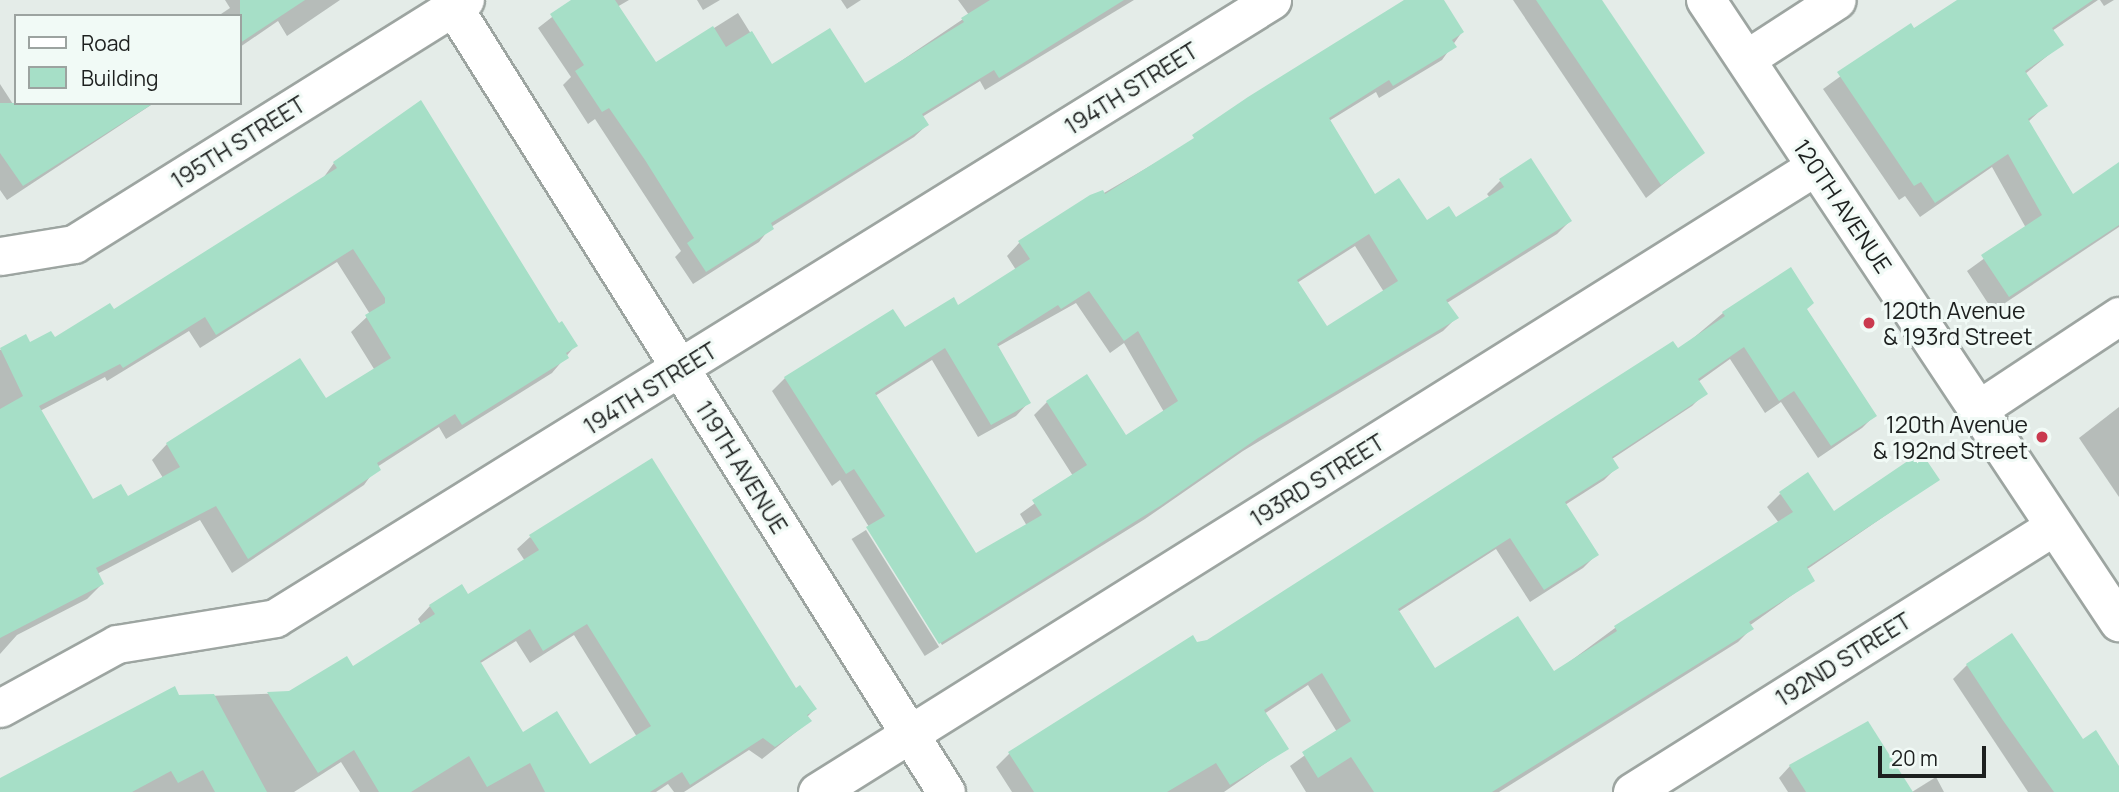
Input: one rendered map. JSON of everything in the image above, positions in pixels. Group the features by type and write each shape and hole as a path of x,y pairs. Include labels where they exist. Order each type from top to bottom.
{"street":[{"name":"194TH STREET","path":"0,708 117,644 275,618 681,370 1272,0"},
{"name":"120TH AVENUE","path":"1706,0 1980,408 2054,526 2119,622"},
{"path":"1746,59 1837,0"},
{"name":"119TH AVENUE","path":"456,2 681,370 946,792"},
{"name":"195TH STREET","path":"0,256 74,244 456,2"},
{"name":"193RD STREET","path":"817,792 1816,166"},
{"path":"1980,408 2119,316"},
{"name":"192ND STREET","path":"1632,792 2054,526"}],"building":[{"path":"240,0 305,0 242,42"},
{"path":"571,0 615,0 656,62 713,26 726,47 752,31 772,64 830,28 865,83 964,22 961,18 990,0 1124,0 999,78 994,70 922,114 929,125 771,223 774,229 706,272 687,243 694,238 645,160 609,108 602,112 575,71 584,65 550,14"},
{"path":"1404,0 1444,0 1464,32 1452,40 1457,47 1393,86 1389,80 1329,118 1375,194 1399,178 1427,220 1449,206 1456,217 1504,187 1499,179 1531,158 1572,221 1446,300 1459,318 1258,438 1160,506 939,644 866,527 885,516 854,469 846,474 784,377 893,309 905,327 954,297 958,305 1030,259 1018,241 1090,195 1103,190 1105,194 1194,138 1192,135","holes":["1369,234 1398,281 1327,326 1297,280","1089,291 1124,341 1138,331 1178,401 1126,435 1087,374 1046,401 1087,465 1032,500 1042,515 976,553 875,393 945,348 991,425 1031,403 997,344 1058,305 1061,309"]},
{"path":"1536,0 1602,0 1705,153 1661,185"},
{"path":"1957,0 2093,0 2052,28 2064,45 2025,71 2048,106 2028,119 2073,194 2119,162 2119,225 2009,297 1981,255 2042,215 2008,154 1935,203 1921,182 1914,186 1837,72 1911,23 1914,28"},
{"path":"421,100 559,323 562,321 578,346 566,353 569,358 462,425 455,414 377,463 381,470 248,559 216,506 96,568 104,584 0,638 0,409 23,396 0,348 26,334 30,342 51,331 55,337 110,303 114,309 337,168 333,162","holes":["353,249 385,298 385,303 365,315 391,358 326,398 300,358 166,443 180,467 128,496 121,484 93,499 39,406 120,364 123,368 205,317 216,335"]},
{"path":"0,103 151,105 23,186 0,153"},
{"path":"1791,267 1814,303 1807,309 1877,416 1831,446 1794,391 1779,401 1744,347 1698,379 1708,394 1612,457 1619,468 1565,502 1599,555 1544,590 1510,538 1398,609 1435,668 1518,616 1554,671 1617,631 1614,626 1793,512 1779,492 1808,472 1834,511 1921,452 1940,480 1807,567 1815,581 1749,622 1754,629 1492,792 1374,792 1351,757 1318,778 1302,752 1351,721 1322,673 1264,710 1289,749 1230,785 1216,763 1167,792 1034,792 1008,752 1193,635 1197,642 1207,640 1673,341 1678,348 1725,316 1722,312"},
{"path":"652,458 796,688 800,685 817,709 807,715 812,721 775,747 763,738 690,785 682,772 650,792 545,792 530,763 487,787 469,756 411,792 379,792 354,750 318,773 267,692 289,691 347,656 353,666 435,614 429,605 462,584 468,594 539,550 529,535","holes":["587,624 651,726 590,764 557,711 523,732 480,661 530,629 543,651"]},
{"path":"2012,633 2083,739 2096,730 2119,766 2119,792 2054,792 2002,719 1966,664"},
{"path":"175,686 179,695 214,694 267,792 215,792 203,770 178,783 171,771 132,792 0,792 0,778"},
{"path":"1868,721 1913,792 1806,792 1789,765"}],"place":[{"name":"120th Avenue & 193rd Street","path":"1869,323"},
{"name":"120th Avenue & 192nd Street","path":"2042,437"}]}
